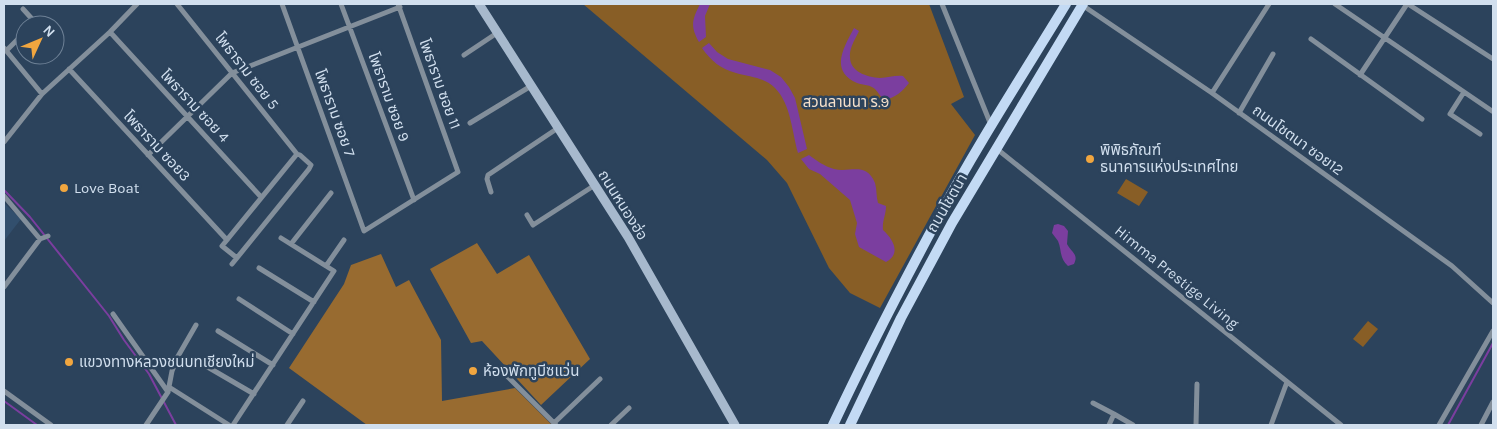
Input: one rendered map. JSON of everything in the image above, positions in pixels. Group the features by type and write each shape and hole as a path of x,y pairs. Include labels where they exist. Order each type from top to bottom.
{"main road":[{"name":"ถนนหนองฮ่อ","path":"479,4 628,237 736,425"},
{"name":"ถนนโชตนา","path":"833,425 862,363 936,221 991,125 1066,4"},
{"name":"ถนนโชตนา","path":"853,424 875,370 940,244 1083,4"},
{"path":"862,363 875,370"}],"street":[{"path":"4,142 42,94 110,32 137,4"},
{"name":"โพธาราม ซอย 5","path":"177,4 297,154 309,162 311,167 237,258"},
{"name":"โพธาราม ซอย 7","path":"282,4 364,231 414,200"},
{"name":"โพธาราม ซอย 9","path":"341,4 414,200"},
{"path":"942,4 991,125"},
{"name":"ถนนโชตนา ซอย12","path":"1083,4 1212,93 1452,266 1493,301"},
{"path":"1212,93 1269,4"},
{"path":"1335,4 1492,111"},
{"path":"1360,75 1408,4 1493,59"},
{"path":"148,155 232,73 399,6"},
{"name":"โพธาราม ซอย 11","path":"399,6 458,172 414,200"},
{"path":"23,9 28,15"},
{"name":"โพธาราม ซอย 4","path":"110,32 261,197"},
{"path":"464,55 497,33"},
{"path":"1310,39 1422,119"},
{"path":"15,41 5,50 42,94"},
{"path":"1240,113 1273,54"},
{"name":"โพธาราม ซอย3","path":"68,69 227,240 222,246 237,258"},
{"path":"470,123 531,86"},
{"path":"1464,92 1450,114 1480,134"},
{"path":"491,192 487,179 488,174 558,128"},
{"name":"Himma Prestige Living","path":"996,148 1341,425"},
{"path":"227,240 297,154"},
{"path":"527,216 533,225 596,185"},
{"path":"291,244 331,193"},
{"path":"4,196 40,239"},
{"path":"4,287 40,239 48,236"},
{"path":"234,425 334,271 281,238"},
{"path":"326,266 344,240"},
{"path":"232,264 237,258"},
{"path":"259,268 314,302"},
{"path":"239,298 293,334"},
{"path":"113,314 168,390 229,425"},
{"path":"146,425 168,390 177,358 196,325"},
{"path":"218,330 273,365"},
{"path":"1439,425 1493,331"},
{"path":"199,362 254,394"},
{"path":"508,377 555,424 600,379"},
{"path":"1271,425 1287,382"},
{"path":"1196,425 1197,384"},
{"path":"4,391 51,425"},
{"path":"287,425 303,401"},
{"path":"1481,425 1493,402"},
{"path":"1093,403 1133,425"},
{"path":"611,425 629,408"},
{"path":"1108,425 1114,414"}],"shaded area":[{"path":"700,4 710,4 705,16 706,37 699,42 694,32 693,23"},
{"path":"854,28 859,31 853,43 850,57 856,70 865,75 875,77 903,76 909,83 904,89 890,98 883,99 876,90 857,83 848,78 843,72 841,58"},
{"path":"709,43 717,52 728,59 770,70 781,77 795,98 807,149 798,153 788,110 775,88 761,79 731,71 717,64 702,48"},
{"path":"809,155 830,168 840,170 857,169 867,172 871,176 875,183 878,203 886,206 883,230 893,242 895,251 891,259 886,262 859,247 855,234 857,223 850,200 820,174 809,169 801,159"},
{"path":"4,203 21,219 4,241"},
{"path":"1054,225 1064,226 1068,231 1067,244 1076,258 1074,264 1068,266 1062,257 1058,241 1052,233"},
{"path":"477,243 497,274 529,255 590,359 541,405 482,341 471,343 430,269"},
{"path":"381,254 396,287 409,280 441,340 442,401 515,388 552,425 367,425 289,368 344,284 351,265"}],"green space":[{"name":"สวนลานนา ร.9","path":"583,4 929,4 964,97 951,104 975,135 880,308 850,293 829,268 787,183 767,160"},
{"path":"1126,179 1148,192 1139,206 1117,193"},
{"path":"1368,321 1378,329 1363,347 1353,339"}],"waterway":[{"path":"4,190 30,217 109,316 149,374 176,425"},
{"path":"1448,425 1493,343"},
{"path":"4,401 37,425"}],"place":[{"name":"พิพิธภัณฑ์ ธนาคารแห่งประเทศไทย","path":"1090,159"},
{"name":"Love Boat","path":"64,188"},
{"name":"แขวงทางหลวงชนบทเชียงใหม่","path":"69,362"},
{"name":"ห้องพักทูบีซแว่น","path":"473,371"}]}
